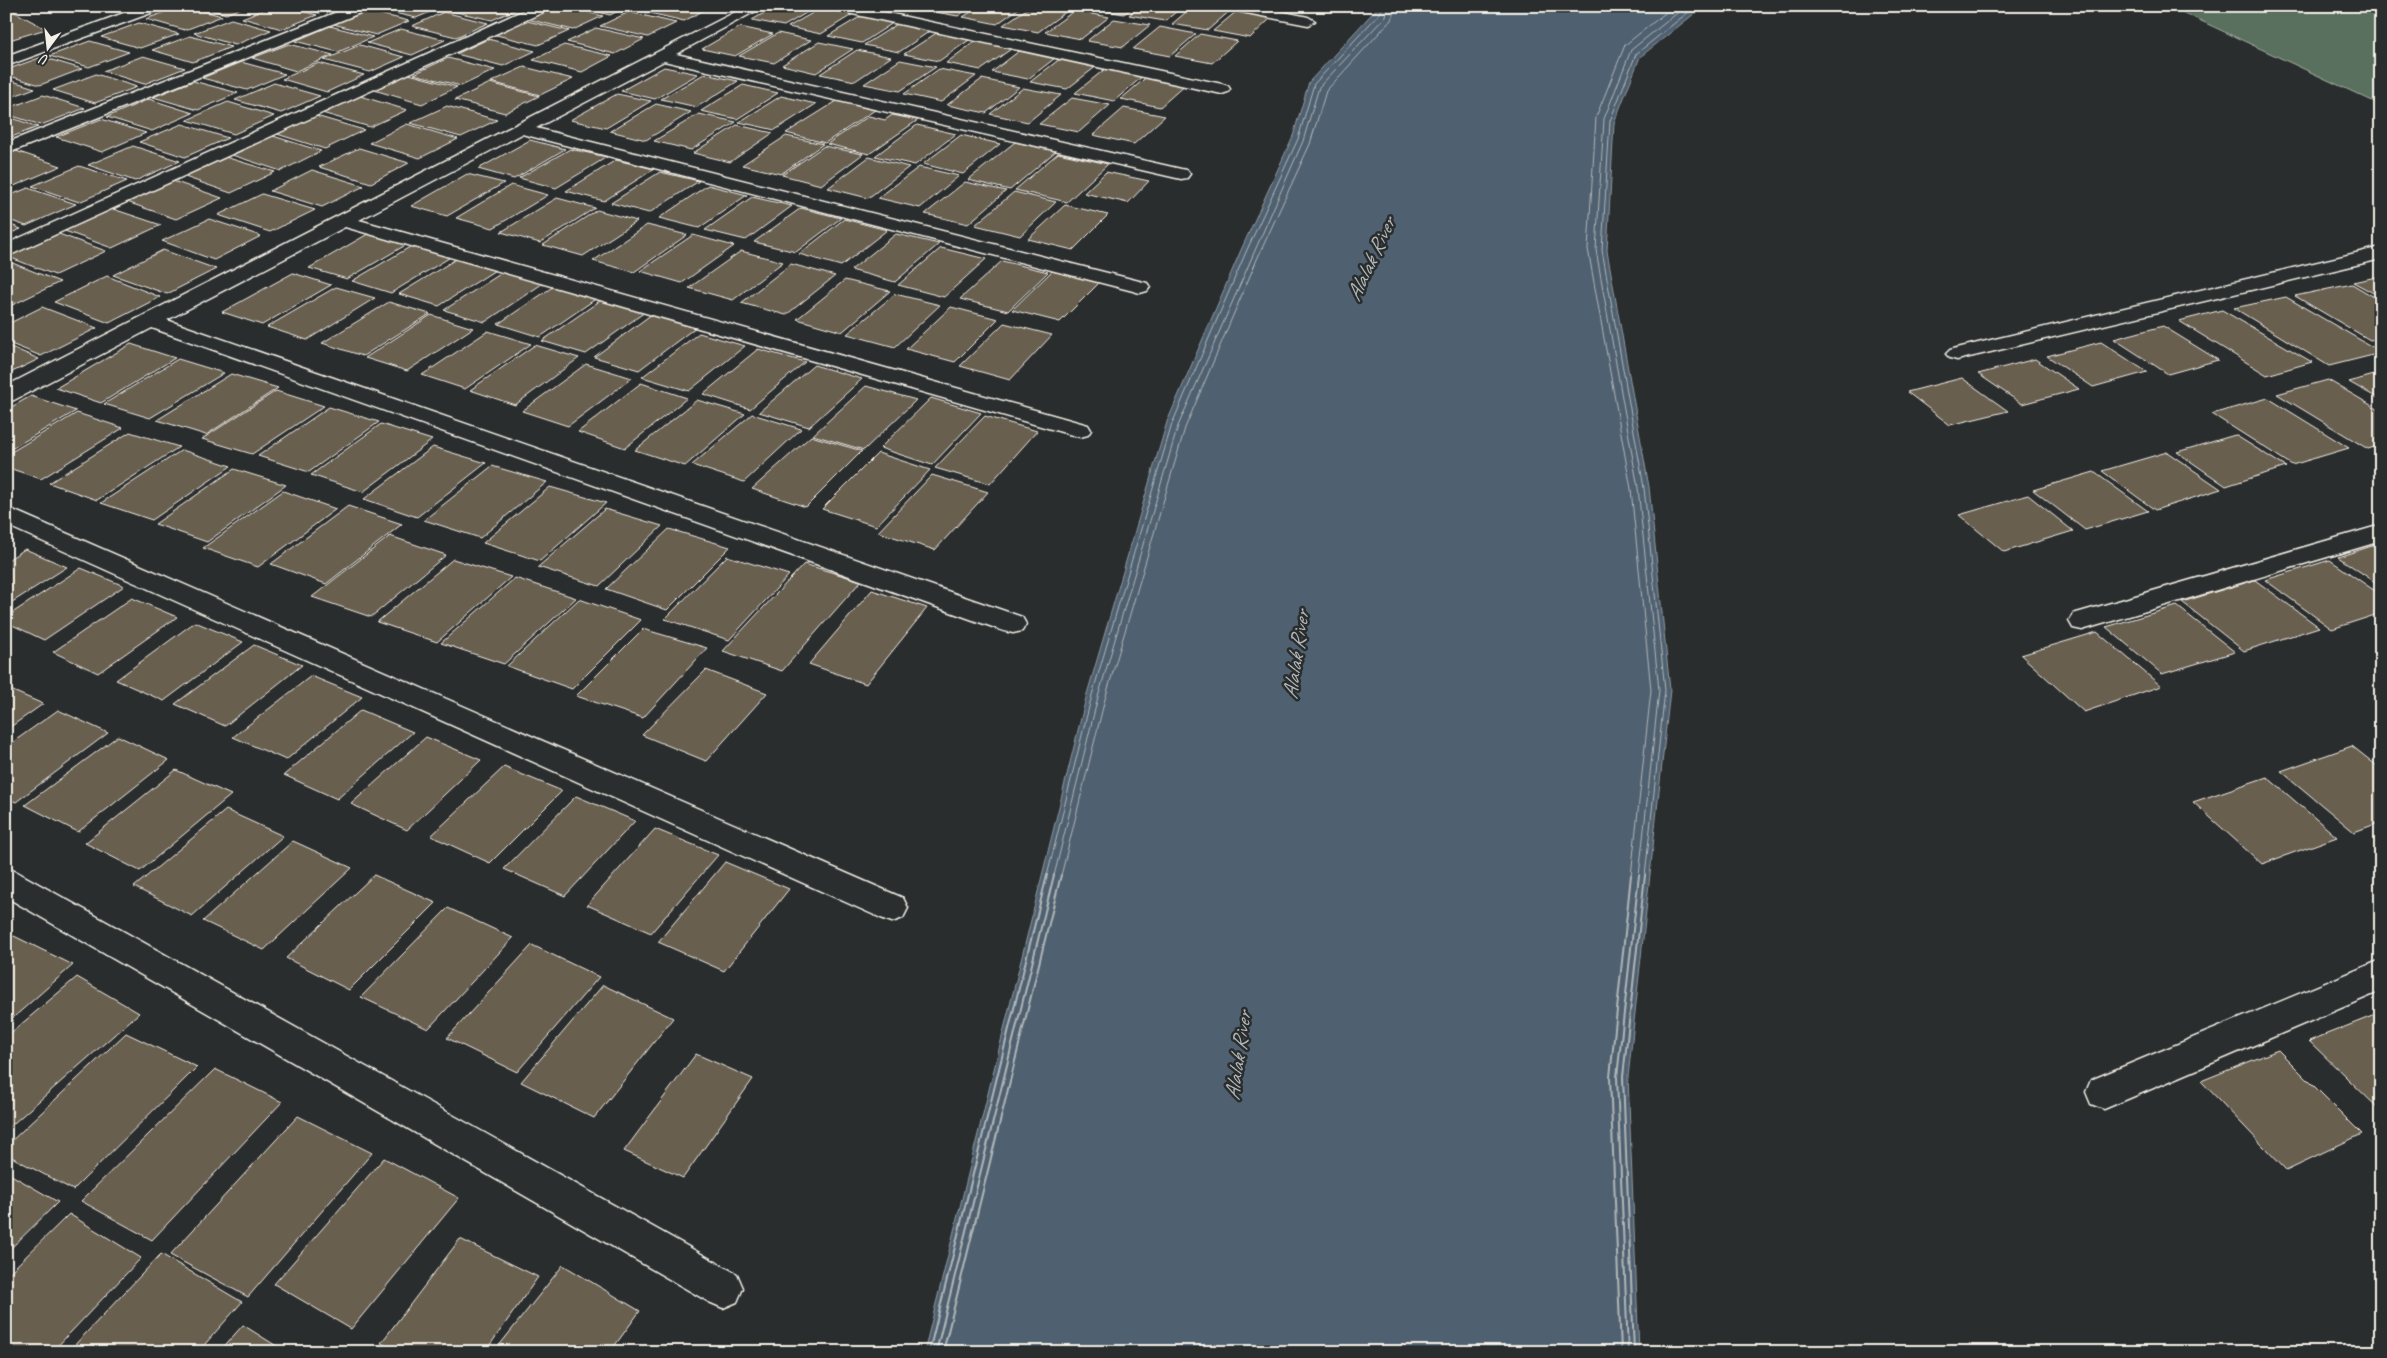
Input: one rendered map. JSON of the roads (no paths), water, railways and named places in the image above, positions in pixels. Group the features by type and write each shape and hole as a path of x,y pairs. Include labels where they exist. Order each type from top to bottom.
{"street":[{"path":"6,61 156,6"},
{"path":"6,148 364,6"},
{"path":"6,251 545,6"},
{"path":"6,395 758,6"},
{"path":"834,6 1222,89"},
{"path":"1231,6 1308,20"},
{"path":"663,56 1181,174"},
{"path":"521,129 1140,287"},
{"path":"343,221 1080,430"},
{"path":"1957,354 2381,253"},
{"path":"149,320 1013,624"},
{"path":"6,515 892,908"},
{"path":"2082,621 2381,533"},
{"path":"6,881 723,1288"},
{"path":"2104,1092 2381,975"}],"water":[{"name":"Alalak River","path":"1379,6 1704,6 1640,57 1614,123 1607,251 1649,487 1670,690 1628,1077 1639,1352 924,1352 1087,694 1167,422 1241,250 1293,136 1309,82"}]}
